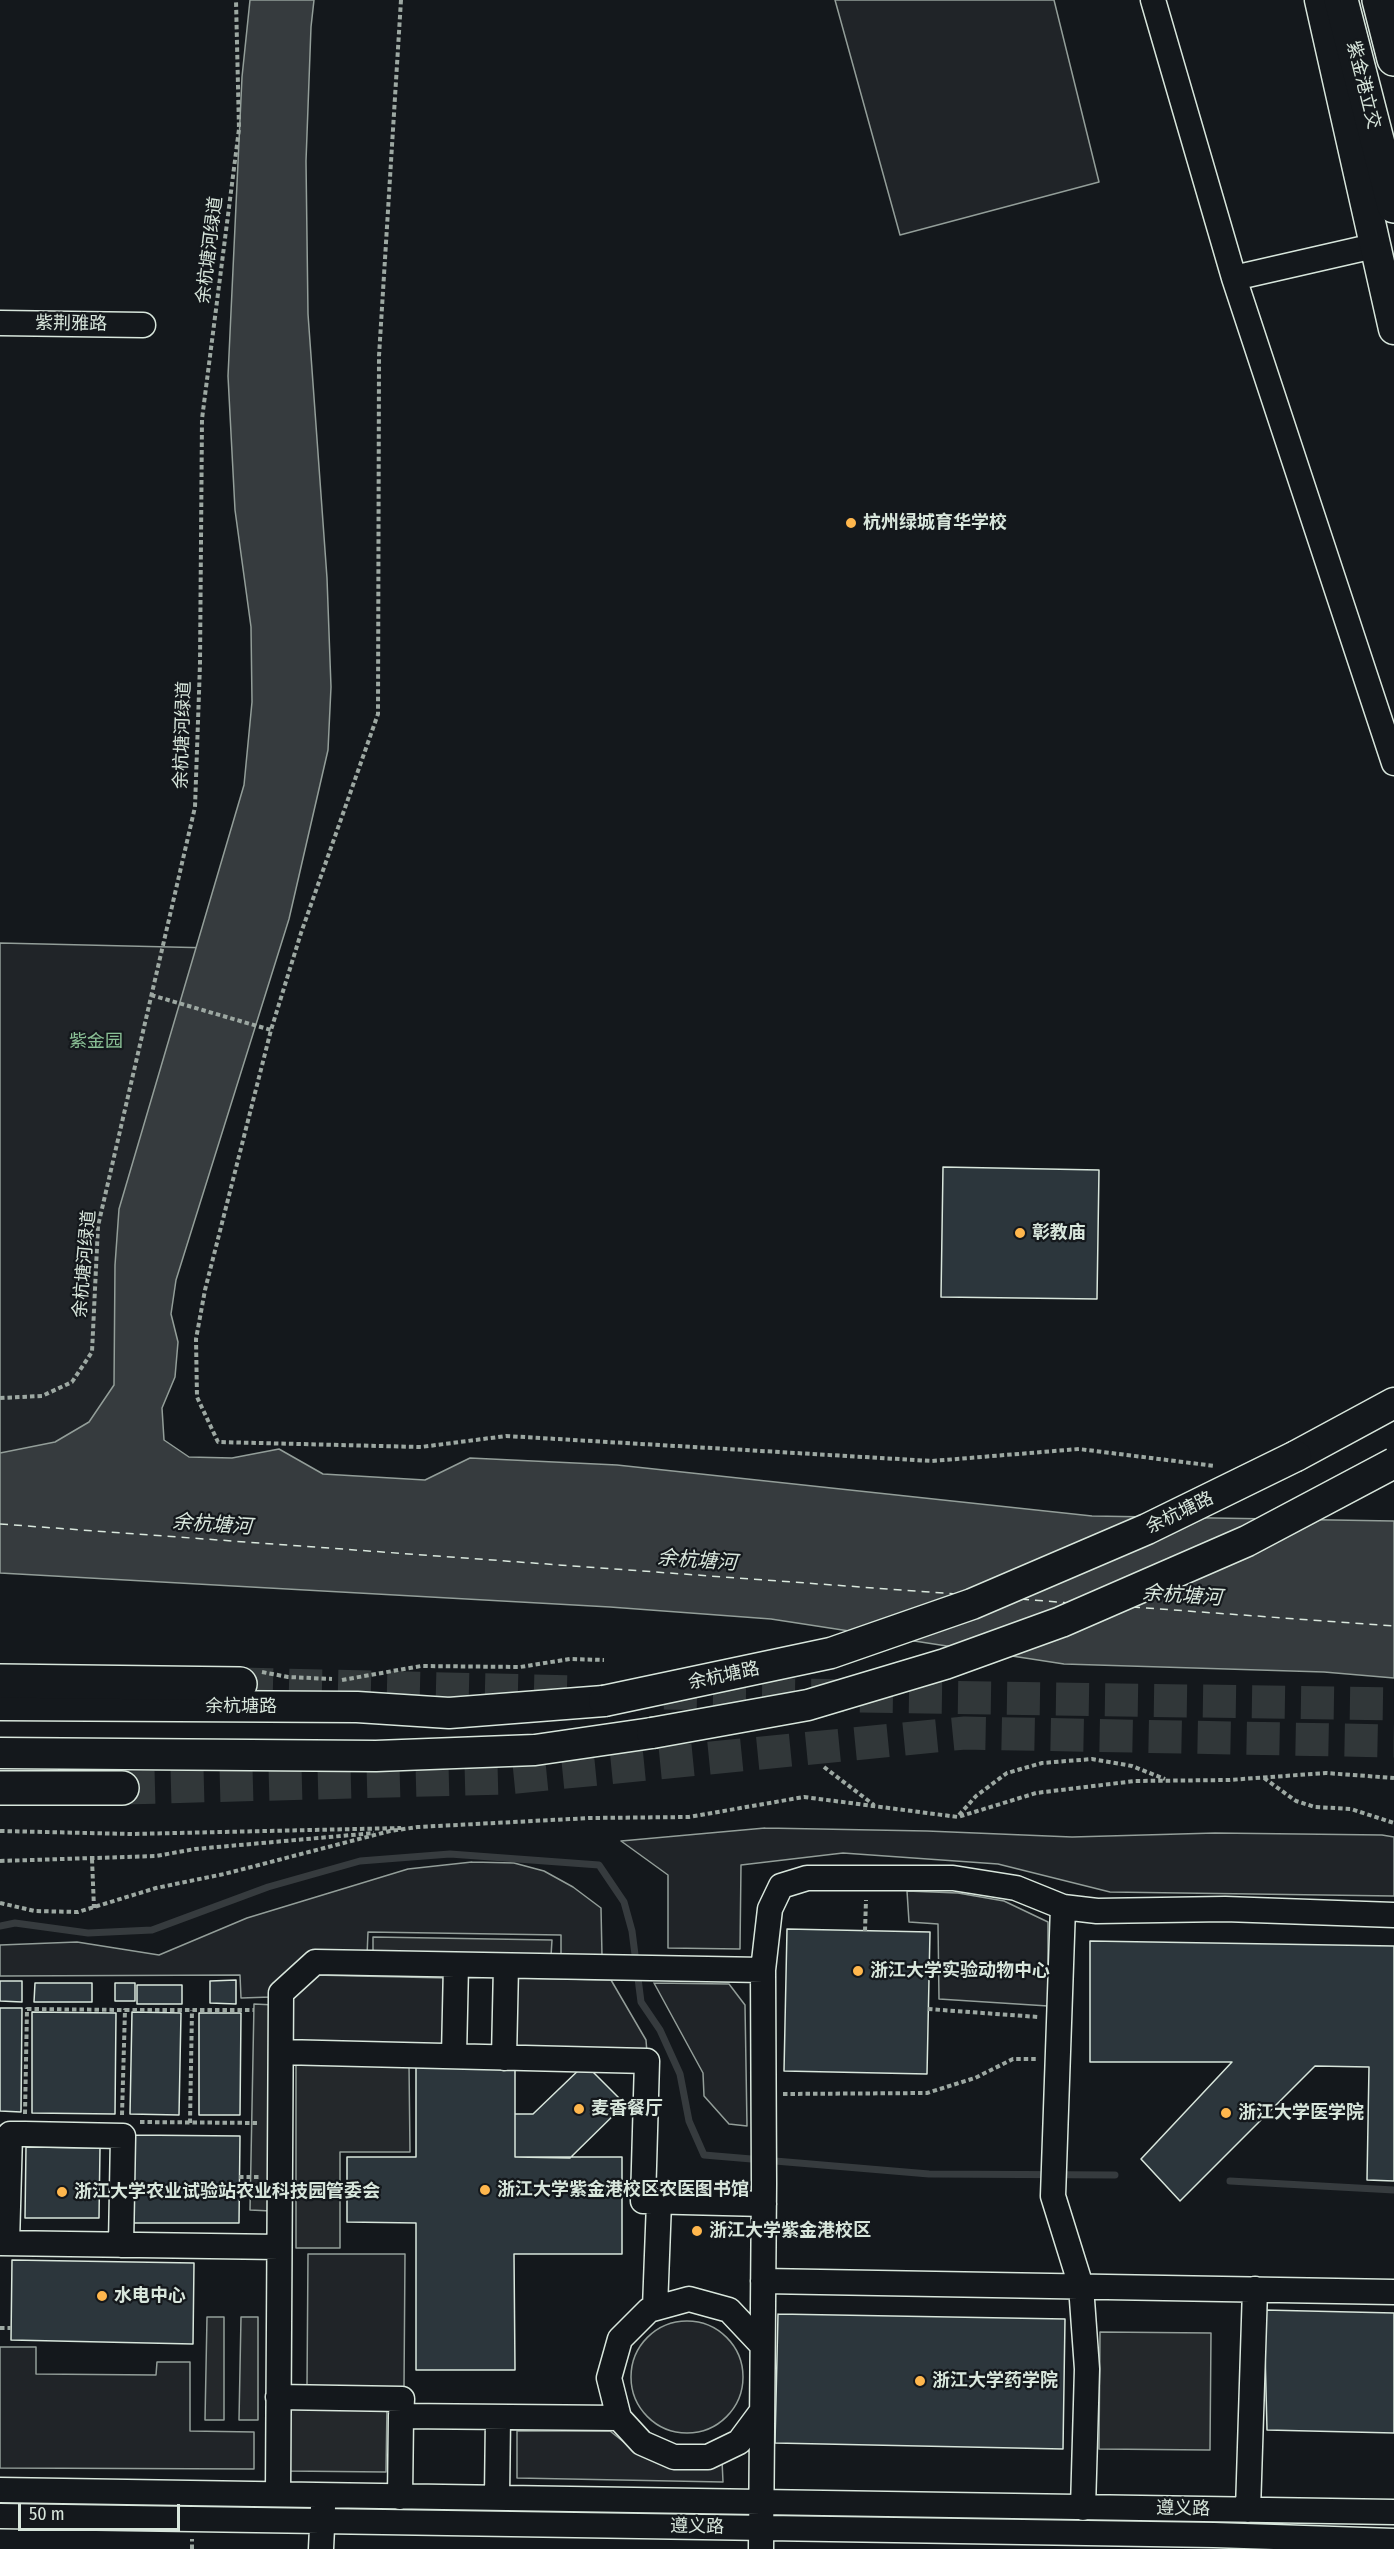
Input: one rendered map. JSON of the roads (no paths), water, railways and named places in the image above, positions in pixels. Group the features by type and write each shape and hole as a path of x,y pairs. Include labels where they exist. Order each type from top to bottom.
{"highway":[{"name":"紫金港立交","path":"1341,0 1394,206"},
{"name":"紫金港立交","path":"1379,0 1394,59"},
{"path":"0,1681 248,1678"},
{"path":"0,1788 122,1788"}],"main road":[{"path":"1320,0 1394,329"},
{"name":"余杭塘路","path":"0,1705 357,1707 449,1713 604,1701 831,1653 972,1604 1147,1529 1296,1456 1394,1403"},
{"path":"0,1753 388,1755 535,1750 652,1733 808,1705 945,1664 1050,1626 1247,1541 1394,1463"}],"street":[{"path":"1153,0 1234,278 1394,763"},
{"path":"1234,278 1374,246"},
{"name":"紫荆雅路","path":"0,323 143,326"},
{"path":"761,2539 763,1970 770,1909 782,1886 807,1878 953,1878 1016,1888 1064,1907 1097,1911 1225,1909 1394,1915"},
{"path":"1064,1907 1053,2196 1081,2286 1087,2369 1083,2508"},
{"path":"278,2494 281,1993 315,1962 763,1970"},
{"path":"454,2056 456,1965"},
{"path":"504,2058 506,1966"},
{"path":"281,2052 647,2061 643,2201 659,2202 764,2194"},
{"path":"121,2245 123,2136 9,2133 4,2243 121,2245 279,2247"},
{"path":"655,2308 659,2202"},
{"path":"763,2281 1394,2292"},
{"path":"1248,2510 1255,2289"},
{"path":"762,2345 729,2310 689,2299 649,2310 620,2339 609,2378 619,2418 642,2444 674,2457 708,2457 739,2442 762,2411"},
{"path":"278,2397 402,2399 400,2496"},
{"path":"401,2416 619,2418"},
{"path":"497,2498 498,2417"},
{"name":"遵义路","path":"0,2490 1394,2512"},
{"path":"321,2549 324,2495"},
{"path":"1214,2535 1215,2510"},
{"name":"遵义路","path":"0,2516 322,2521 761,2539 1214,2535 1394,2541"}],"water":[{"name":"余杭塘河","path":"250,0 314,0 306,161 308,314 327,578 331,687 328,750 289,919 176,1280 171,1314 178,1342 175,1377 162,1408 164,1440 189,1457 232,1458 279,1449 323,1474 425,1480 470,1458 617,1465 1092,1516 1394,1521 1394,1678 1324,1672 1064,1664 771,1619 610,1607 0,1573 0,1453 55,1442 89,1422 114,1385 115,1265 119,1209 244,785 252,702 251,627 235,510 228,376 242,77"}],"waterway":[{"path":"0,1926 15,1923 88,1933 152,1930 268,1887 360,1861 450,1854 599,1865 624,1902 632,1931 641,2002 660,2030 680,2074 689,2121 704,2155 929,2174 1115,2175"},
{"path":"1230,2181 1394,2190"}],"tunnel":[{"path":"240,1684 576,1692"},
{"path":"664,1693 1394,1704"},
{"path":"122,1788 506,1778 965,1733 1394,1741"}],"place":[{"name":"杭州绿城育华学校","path":"851,523"},
{"name":"彰教庙","path":"1020,1233"},
{"name":"浙江大学实验动物中心","path":"858,1971"},
{"name":"麦香餐厅","path":"579,2109"},
{"name":"浙江大学医学院","path":"1226,2113"},
{"name":"浙江大学紫金港校区农医图书馆","path":"485,2190"},
{"name":"浙江大学农业试验站农业科技园管委会","path":"62,2192"},
{"name":"浙江大学紫金港校区","path":"697,2231"},
{"name":"水电中心","path":"102,2296"},
{"name":"浙江大学药学院","path":"920,2381"}],"park label":[{"name":"紫金园","path":"96,1042"}]}
